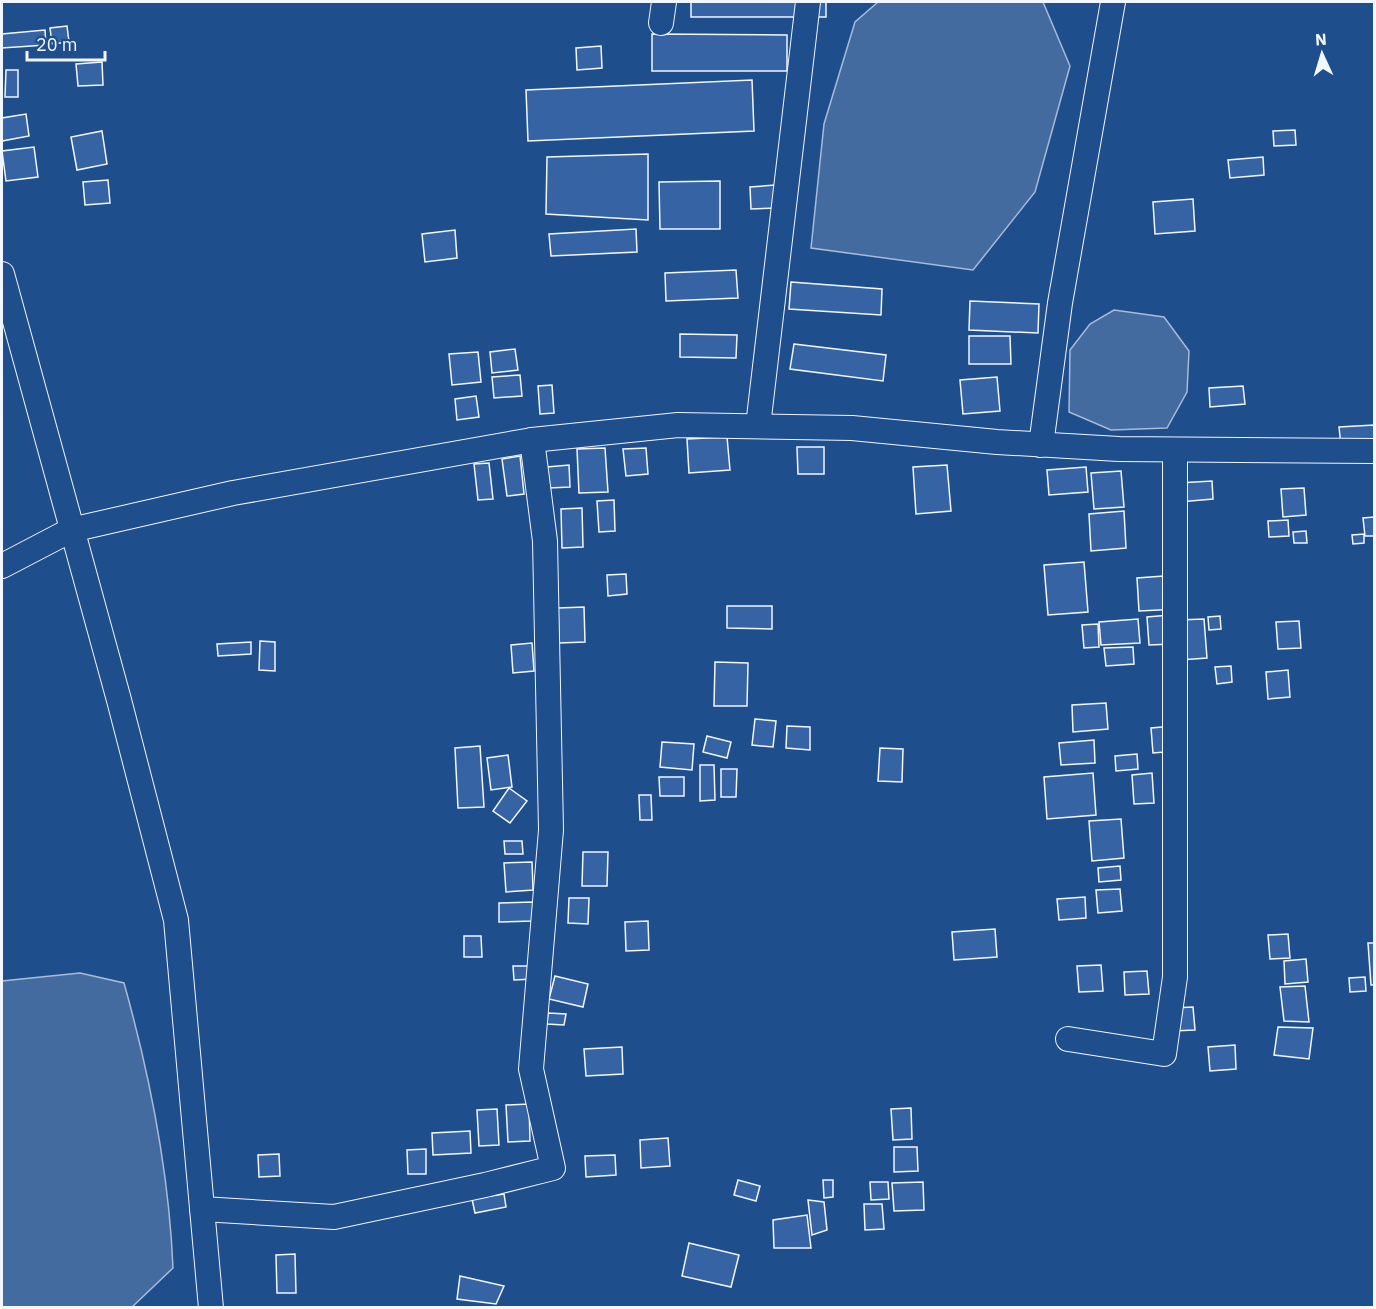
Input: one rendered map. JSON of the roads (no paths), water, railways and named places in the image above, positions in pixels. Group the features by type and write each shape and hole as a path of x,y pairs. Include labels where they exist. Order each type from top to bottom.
{"street":[{"path":"758,426 808,2"},
{"path":"1041,445 1060,303 1113,2"},
{"path":"2,274 119,700 176,920 211,1308"},
{"path":"2,566 71,530 233,493 532,440 678,424 852,428 1041,445 1174,450 1374,451"},
{"path":"202,1209 334,1217 486,1185 553,1168 531,1069 551,830 545,541 532,440"},
{"path":"1068,1039 1164,1054 1175,977 1174,450"}],"water":[{"path":"878,2 1043,2 1070,66 1035,192 973,270 811,248 824,124 855,22"},
{"path":"1114,310 1164,317 1189,351 1187,392 1167,428 1111,430 1069,412 1070,350 1090,324"},
{"path":"80,973 124,983 157,1124 171,1232 173,1268 132,1307 2,1307 2,981"}]}
